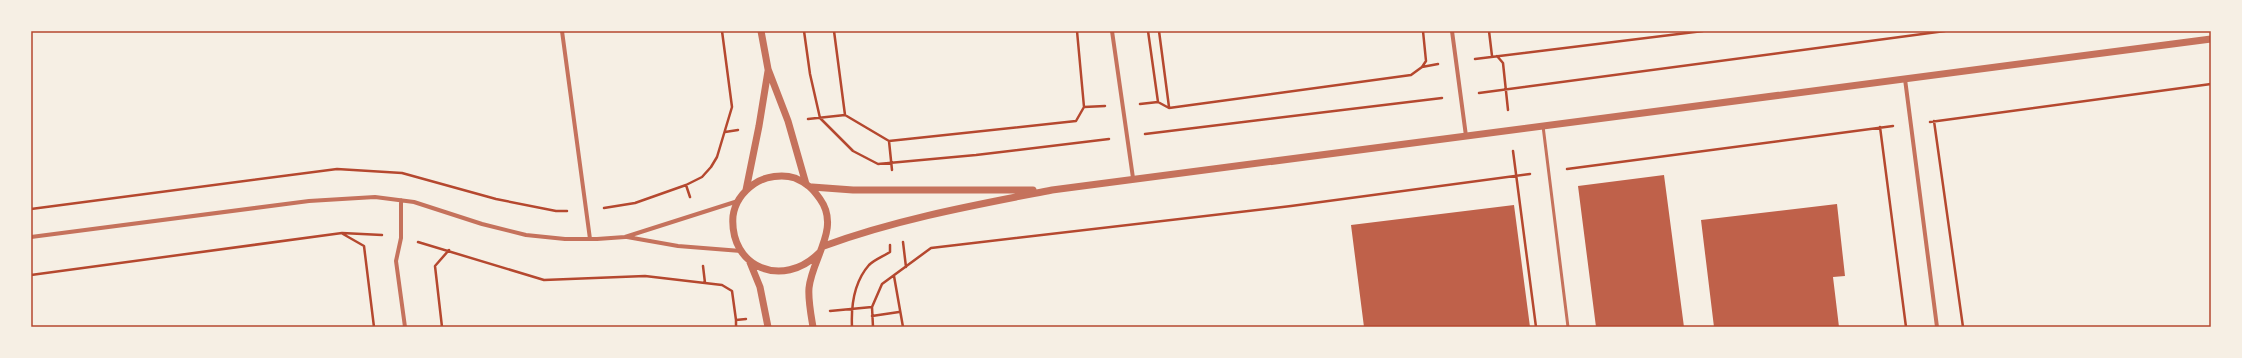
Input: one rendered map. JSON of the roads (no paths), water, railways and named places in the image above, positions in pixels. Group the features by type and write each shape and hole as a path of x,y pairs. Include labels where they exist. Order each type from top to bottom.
{"street":[{"path":"562,31 590,239"},
{"path":"761,31 768,69 788,121 809,186 823,203 827,215 828,228 824,246 810,262 799,268 786,272 760,268 741,251 735,239 733,226 734,213 738,201 746,190 756,182 768,178 781,176 794,178 809,186 895,190 1052,190"},
{"path":"1112,31 1121,106 1133,178"},
{"path":"1452,31 1466,137"},
{"path":"824,246 868,230 900,222 972,205 1052,190 1133,178 1466,137 1510,130 2211,39"},
{"path":"746,190 759,126 768,69"},
{"path":"1905,79 1937,327"},
{"path":"31,237 309,201 375,197 414,202 482,224 526,235 565,239 625,237 678,246 741,251"},
{"path":"401,200 401,238 396,261 405,327"},
{"path":"625,237 738,201"},
{"path":"813,327 809,288 819,253"},
{"path":"750,260 760,287 768,327"}],"lane":[{"path":"1544,126 1568,327"}]}
